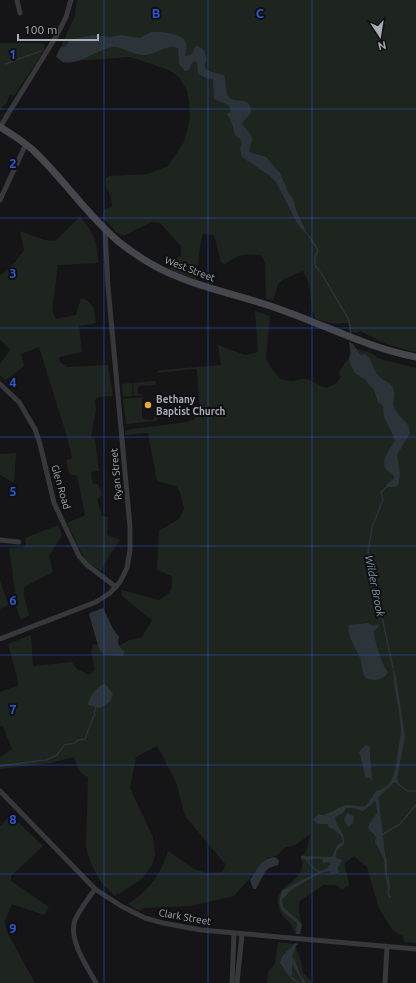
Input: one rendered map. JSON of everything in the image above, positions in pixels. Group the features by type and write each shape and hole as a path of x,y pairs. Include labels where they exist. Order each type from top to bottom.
{"main road":[{"name":"West Street","path":"0,127 26,144 117,240 152,264 175,276 200,285 279,309 388,350 416,357"}],"street":[{"path":"17,0 20,13"},
{"path":"0,127 57,35 66,17 71,0"},
{"path":"0,200 26,144"},
{"name":"Ryan Street","path":"0,639 96,602 116,588 123,578 127,568 130,556 130,538 108,293 105,228"},
{"name":"Glen Road","path":"0,384 19,402 35,428 54,504 78,556 86,565 116,588"},
{"path":"0,540 19,542"},
{"name":"Clark Street","path":"0,792 95,889 121,906 150,920 182,927 242,934 416,949"},
{"path":"95,889 78,914 73,930 80,954 96,983"},
{"path":"232,983 234,933"},
{"path":"237,983 242,934"},
{"path":"385,983 387,947"}],"shaded area":[{"path":"77,0 416,0 416,352 388,344 361,331 356,333 350,331 348,323 336,324 316,319 312,310 309,283 303,271 284,279 278,284 273,300 266,299 265,263 261,255 242,255 234,258 226,264 221,263 213,235 203,234 196,279 175,272 168,267 171,261 181,256 181,246 160,223 151,222 123,236 116,232 102,217 105,209 112,207 111,197 105,185 106,178 109,176 148,174 168,166 184,142 190,118 189,102 187,91 179,77 169,70 134,58 129,57 63,62 56,57 75,16"},
{"path":"151,32 170,33 184,39 186,43 185,56 192,54 195,47 198,46 202,48 207,60 205,64 206,69 224,75 227,95 232,99 249,104 251,113 242,123 252,137 249,152 266,157 280,173 309,237 297,223 276,182 270,176 242,157 240,149 242,144 241,140 235,135 227,114 231,111 230,108 227,104 214,99 213,79 206,78 198,74 197,62 195,61 192,63 189,70 185,71 179,64 178,48 170,47 150,54 142,55 113,47 107,48 81,60 69,63 63,62 56,57 60,48 66,46 70,40 92,35 111,37 120,35 140,38"},
{"path":"0,43 40,43 44,44 45,49 14,96 10,94 7,102 0,110"},
{"path":"80,217 89,228 96,243 98,263 58,265 52,311 56,319 76,315 81,298 89,302 95,314 96,323 79,326 82,352 59,357 60,362 67,367 108,365 113,396 97,397 95,401 96,410 91,436 95,439 99,471 91,472 93,484 98,484 102,495 97,499 102,516 108,517 107,535 120,540 101,571 88,563 67,523 85,515 77,476 69,474 66,460 72,458 65,430 39,347 21,354 24,366 6,380 0,375 0,364 10,350 0,339 0,276 16,261 24,250 20,231 45,240 55,241"},
{"path":"255,311 270,316 266,358 271,368 280,379 293,381 306,379 327,388 336,383 341,377 339,372 348,359 350,353 349,342 354,344 355,348 369,352 380,359 416,368 416,943 404,942 403,936 391,928 379,908 367,867 354,856 345,863 349,885 343,889 335,885 323,885 300,901 299,908 301,929 300,934 296,934 290,923 280,911 278,902 282,890 300,873 302,865 301,857 305,853 311,834 295,845 284,848 278,855 268,858 234,896 191,906 144,908 139,911 128,904 143,893 153,881 161,868 168,851 194,869 206,873 222,872 226,865 185,816 176,782 157,746 136,757 130,788 153,837 155,856 151,867 141,880 115,896 100,881 91,863 86,848 88,777 80,772 74,757 50,763 0,769 0,757 12,749 3,726 0,726 0,692 19,685 8,644 31,635 33,666 72,662 77,669 89,675 95,670 91,652 93,645 97,644 99,649 124,651 119,646 129,640 142,637 152,620 122,596 122,590 159,600 169,593 172,584 172,576 157,570 159,531 179,519 184,509 180,492 176,486 157,481 148,433 125,435 125,430 187,422 200,415 197,370 156,373 160,370 221,365 218,345 245,355 258,352"},
{"path":"349,342 362,356 364,354 367,355 375,372 392,386 394,390 395,409 409,427 410,433 397,455 400,475 398,486 390,487 386,485 394,479 394,476 384,466 386,455 395,441 393,435 384,417 383,406 378,402 374,390 365,380 355,373 351,366 349,359 351,352"},
{"path":"155,381 156,385 138,386 138,394 142,395 134,396 133,383"},
{"path":"132,383 133,396 123,397 122,384"},
{"path":"142,397 142,419 153,420 154,417 157,417 157,421 126,424 123,399"},
{"path":"16,453 14,483 0,475 0,454"},
{"path":"58,525 62,535 49,556 53,572 24,587 24,597 29,615 21,620 13,598 15,591 9,548 26,547 25,538"},
{"path":"0,581 9,605 0,609"},
{"path":"103,608 113,629 119,637 118,643 124,651 123,656 105,655 99,649 89,614"},
{"path":"368,623 373,626 378,624 379,626 374,631 374,635 381,659 388,672 384,677 373,680 365,677 362,663 352,642 348,629 349,625"},
{"path":"393,667 396,677 405,737 397,778 399,784 394,782 378,798 387,861 389,887 388,888 385,873 384,859 375,842 376,837 368,828 369,824 377,813 376,802 375,801 363,811 354,808 346,808 343,813 335,817 344,837 344,844 336,852 336,858 342,860 338,868 338,873 331,874 330,871 321,873 297,886 282,900 283,907 302,925 300,934 296,934 297,923 280,907 282,891 327,868 331,864 329,862 323,863 323,860 318,859 307,861 301,858 301,856 332,857 337,846 343,841 342,837 327,824 318,824 313,820 318,814 322,815 343,806 366,806 376,791 383,789 391,781 393,776 401,729"},
{"path":"104,684 113,694 110,702 100,708 88,705 93,693"},
{"path":"366,745 370,747 372,780 370,778 365,778 359,752"},
{"path":"347,813 354,816 353,823 348,827 344,820"},
{"path":"11,815 43,846 11,876 11,881 49,907 44,915 12,904 5,921 6,930 35,983 0,983 0,826"},
{"path":"274,857 279,861 278,865 269,868 265,872 256,889 253,889 250,880 257,869 265,860"},
{"path":"278,942 294,944 300,958 303,973 313,983 267,983 268,972 275,964"},
{"path":"295,943 298,944 292,957 295,960 300,975 306,983 303,983 293,965 291,976 300,983 291,978 280,963 284,955"}],"waterway":[{"name":"Wilder Brook","path":"5,64 41,51"},
{"name":"Wilder Brook","path":"309,236 318,250 315,257 315,265 349,320 351,334"},
{"name":"Wilder Brook","path":"388,486 381,493 383,500 372,527 368,552 393,668"},
{"path":"0,766 46,760 57,755 64,745 85,739 95,715 95,705"},
{"path":"397,783 407,791 416,791"},
{"path":"382,835 400,824 416,805"},
{"path":"308,859 310,865 319,872"},
{"path":"388,877 388,894 390,897"}],"place":[{"name":"Bethany Baptist Church","path":"148,405"}]}
